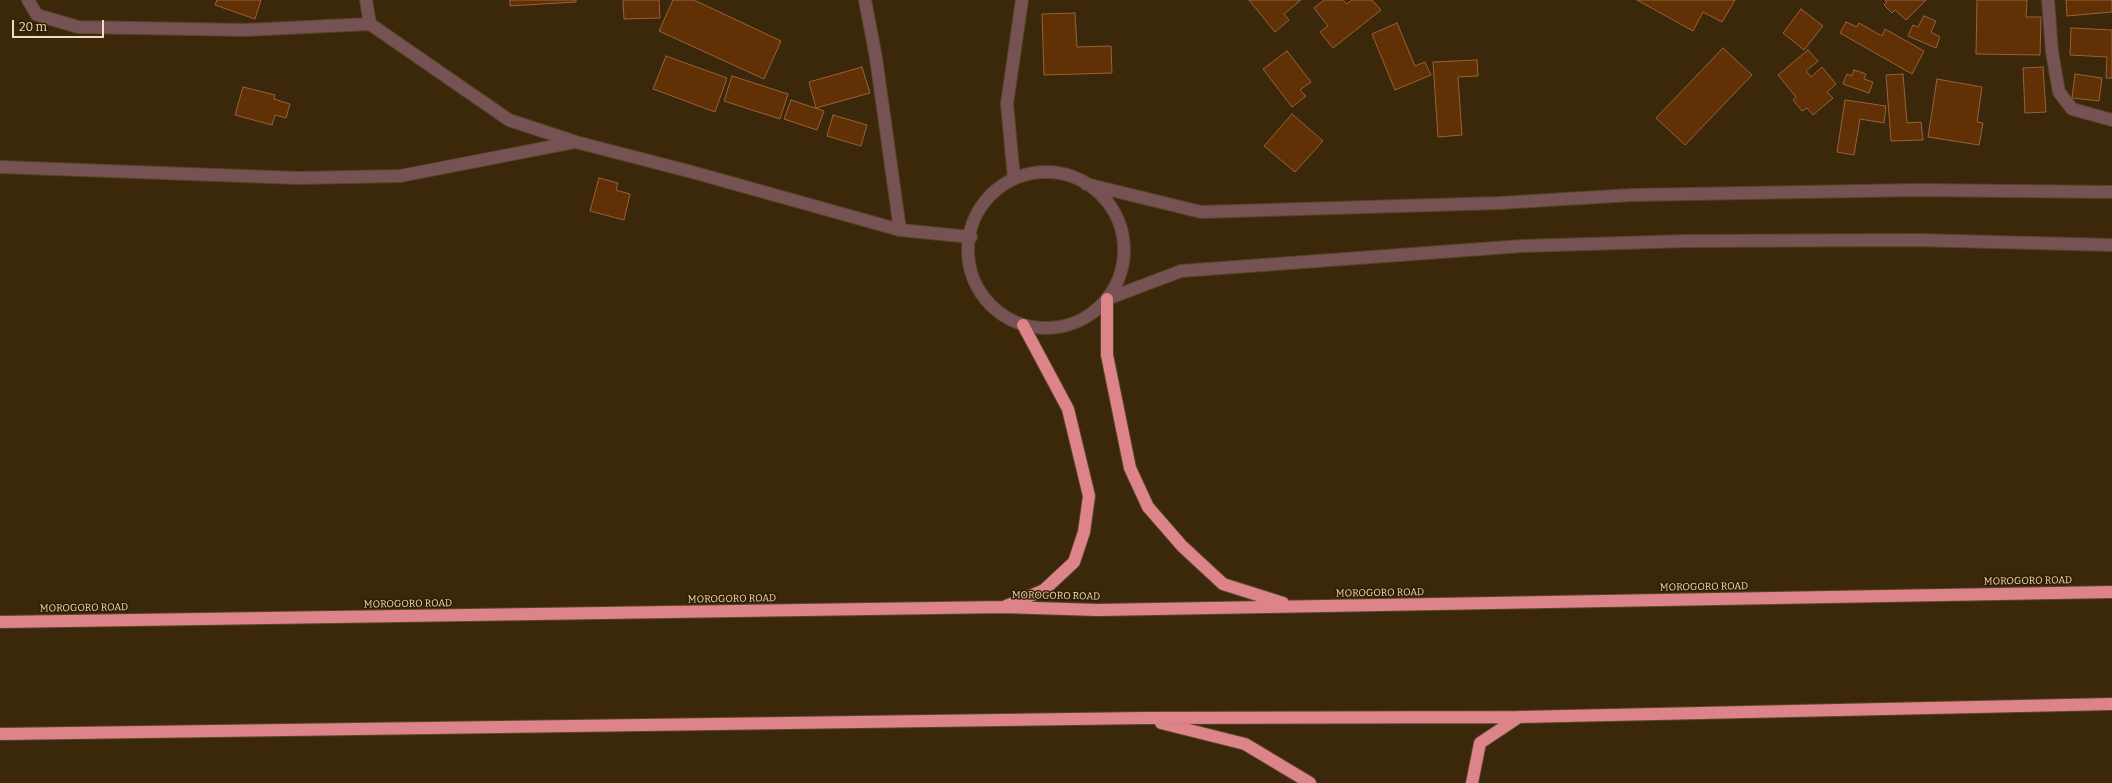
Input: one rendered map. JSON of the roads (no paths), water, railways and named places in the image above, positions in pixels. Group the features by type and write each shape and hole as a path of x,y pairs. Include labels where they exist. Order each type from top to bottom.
{"highway":[{"path":"1108,299 1107,355 1130,468 1148,507 1182,546 1223,584 1293,606"},
{"path":"1004,607 1044,590 1074,562 1084,532 1089,496 1068,409 1023,325"},
{"name":"MOROGORO ROAD","path":"0,622 1004,607 1098,610 2112,592"},
{"path":"0,734 1144,718 1519,717 2112,704"},
{"path":"1472,783 1480,743 1519,717"},
{"path":"1144,718 1245,744 1310,783"}],"street":[{"path":"28,0 37,15 78,27 245,30 370,24 509,120 576,142 692,172 900,230 971,236"},
{"path":"366,0 370,24"},
{"path":"865,0 876,58 900,230"},
{"path":"1014,179 1007,104 1022,0"},
{"path":"2048,0 2052,52 2059,92 2072,109 2112,120"},
{"path":"0,167 298,178 400,176 576,142"},
{"path":"1086,184 1102,196 1113,210 1122,234 1124,246 1123,265 1117,283 1108,299 1094,312 1078,321 1066,325 1042,328 1023,325 1006,317 996,309 979,290 971,273 968,255 971,236 975,218 984,202 998,189 1014,179 1032,174 1051,173 1069,176 1086,184 1201,212 1499,203 1640,195 1917,190 2112,192"},
{"path":"1108,299 1181,271 1522,246 1687,241 1916,240 2112,245"}]}
